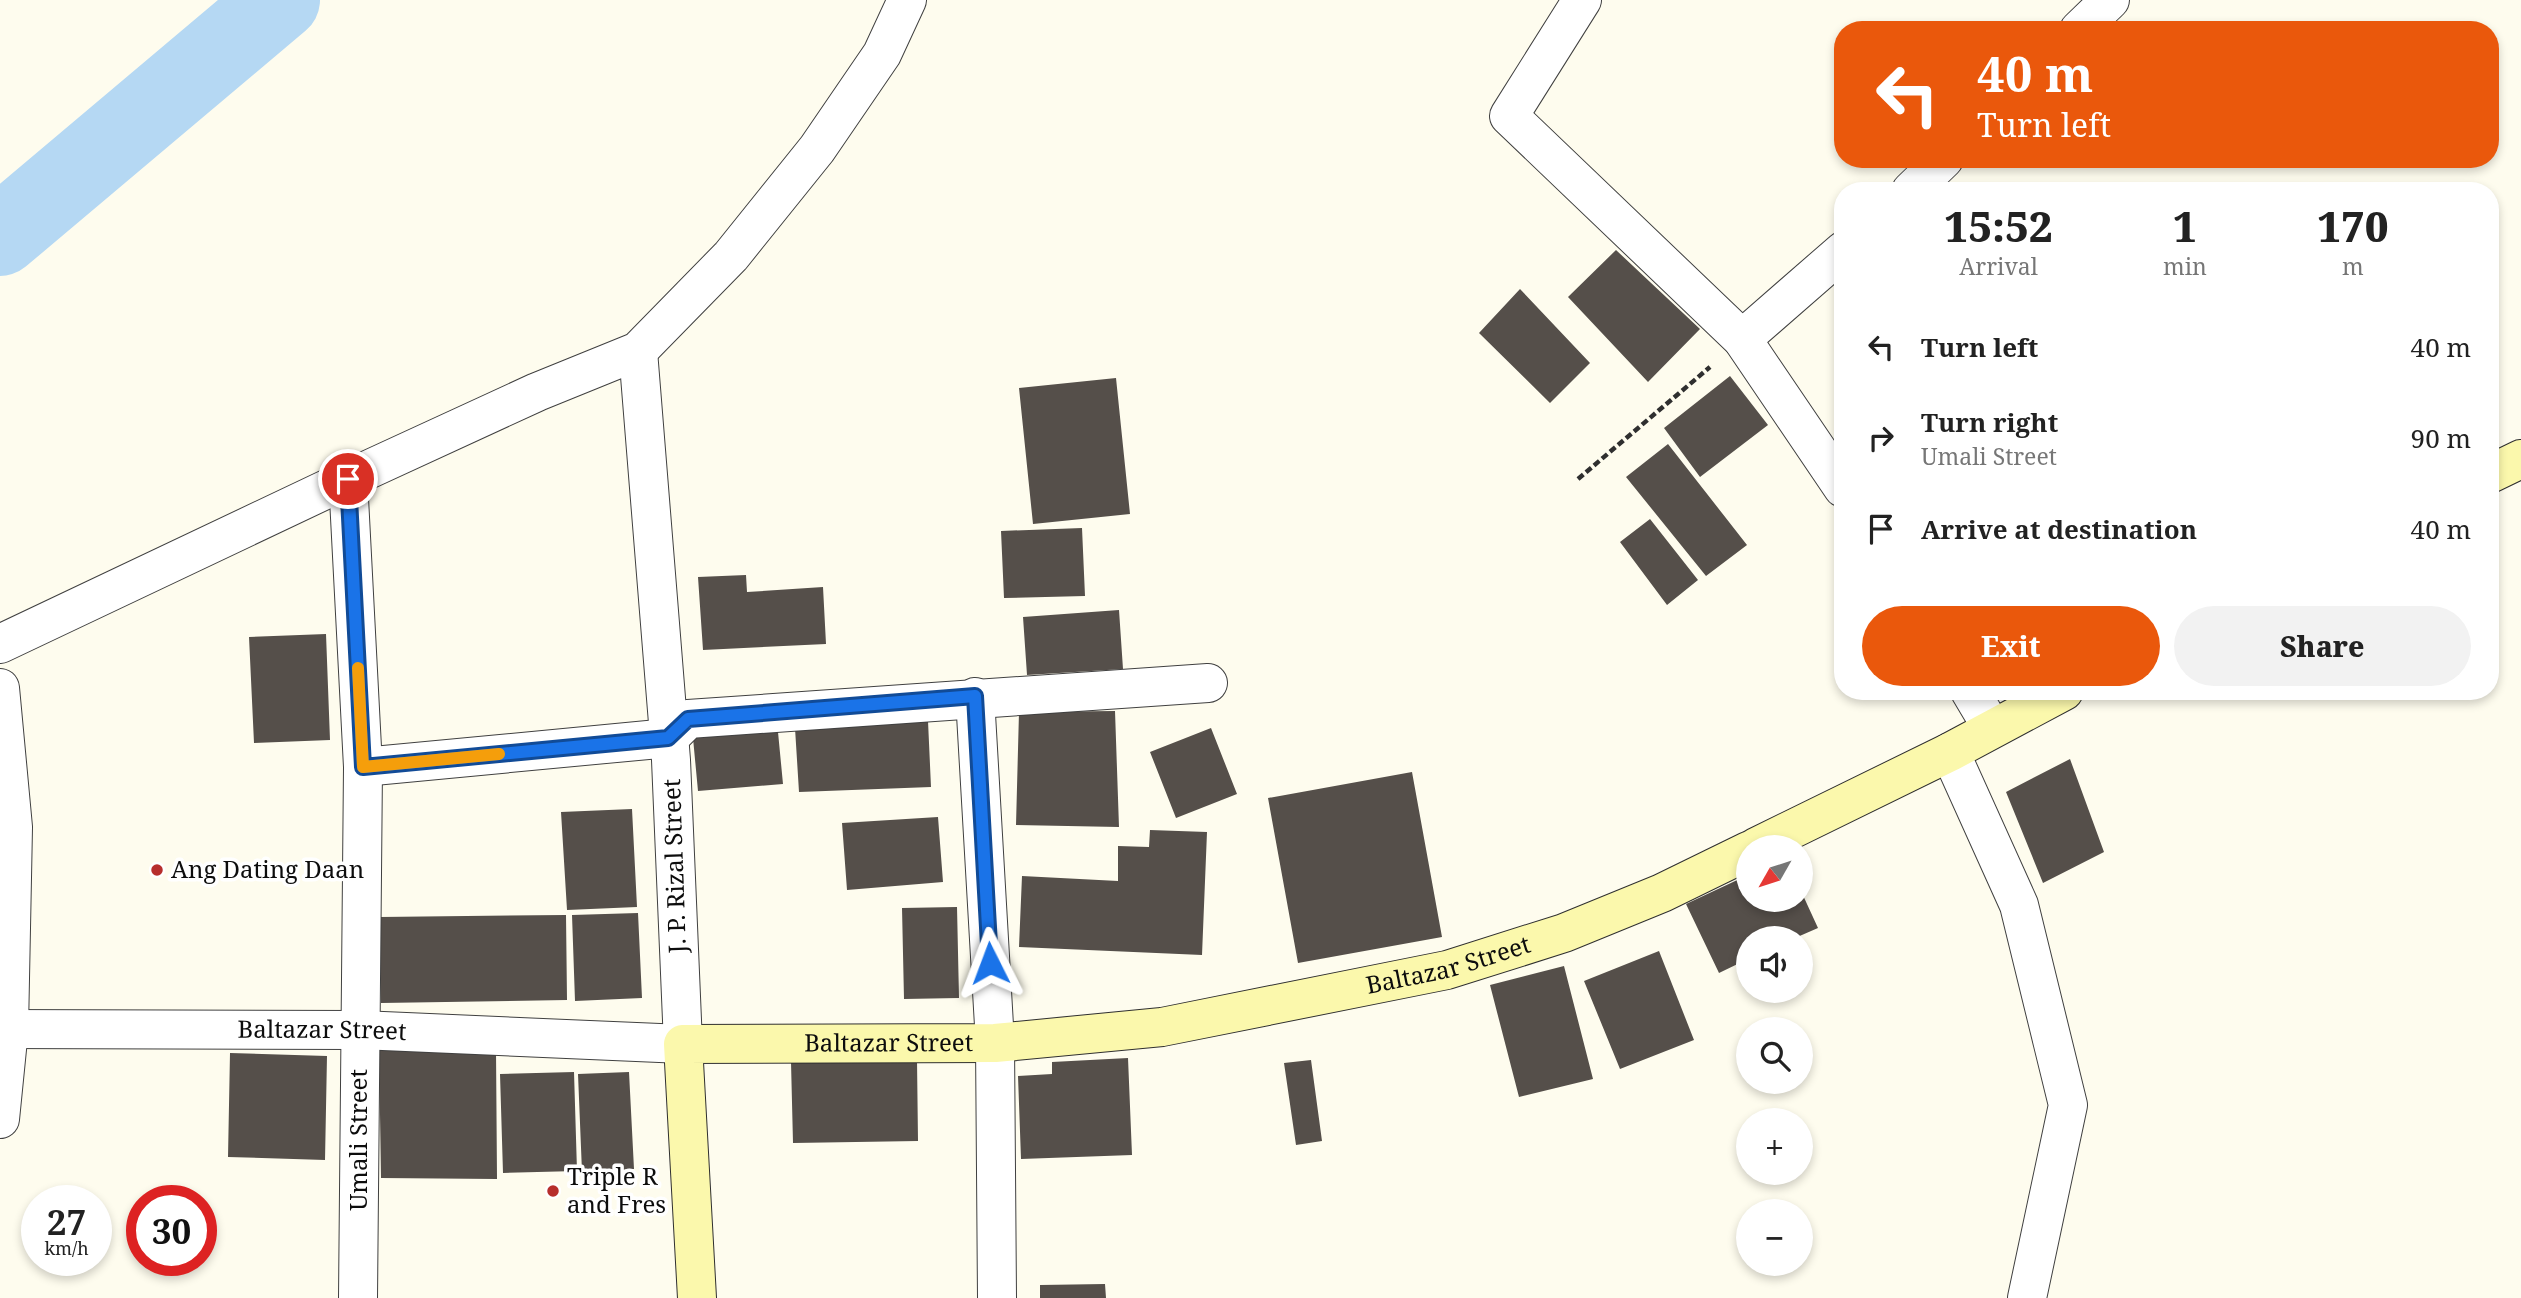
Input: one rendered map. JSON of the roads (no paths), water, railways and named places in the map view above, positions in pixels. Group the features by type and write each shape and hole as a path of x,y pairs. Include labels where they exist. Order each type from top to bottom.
{"main road":[{"path":"2499,470 2521,460"},
{"path":"1781,835 1950,752 2046,700"},
{"name":"Baltazar Street","path":"683,1044 995,1043 1162,1027 1447,970 1564,933 1662,893 1736,857"},
{"name":"J. P. Rizal Street","path":"683,1044 698,1298"}],"street":[{"path":"0,644 537,392 638,351 730,256 817,149 882,54 907,0"},
{"path":"1582,0 1509,116 1742,339 1834,475"},
{"path":"2088,21 2110,0"},
{"path":"1920,182 1935,168"},
{"path":"1742,339 1834,259"},
{"name":"J. P. Rizal Street","path":"638,351 668,738 683,1044"},
{"name":"Umali Street","path":"348,479 363,767 358,1298"},
{"path":"363,767 668,738 688,719 975,696 1208,683"},
{"path":"0,688 13,827 0,1119"},
{"path":"975,696 995,1043 997,1298"},
{"path":"1975,700 1992,728"},
{"path":"1950,752 2019,905 2068,1105 2026,1298"},
{"name":"Baltazar Street","path":"4,1029 360,1030 683,1044"}],"waterway":[{"path":"0,236 280,0"}],"place":[{"name":"Ang Dating Daan","path":"157,870"},
{"name":"Triple R and Fres","path":"553,1191"}]}
